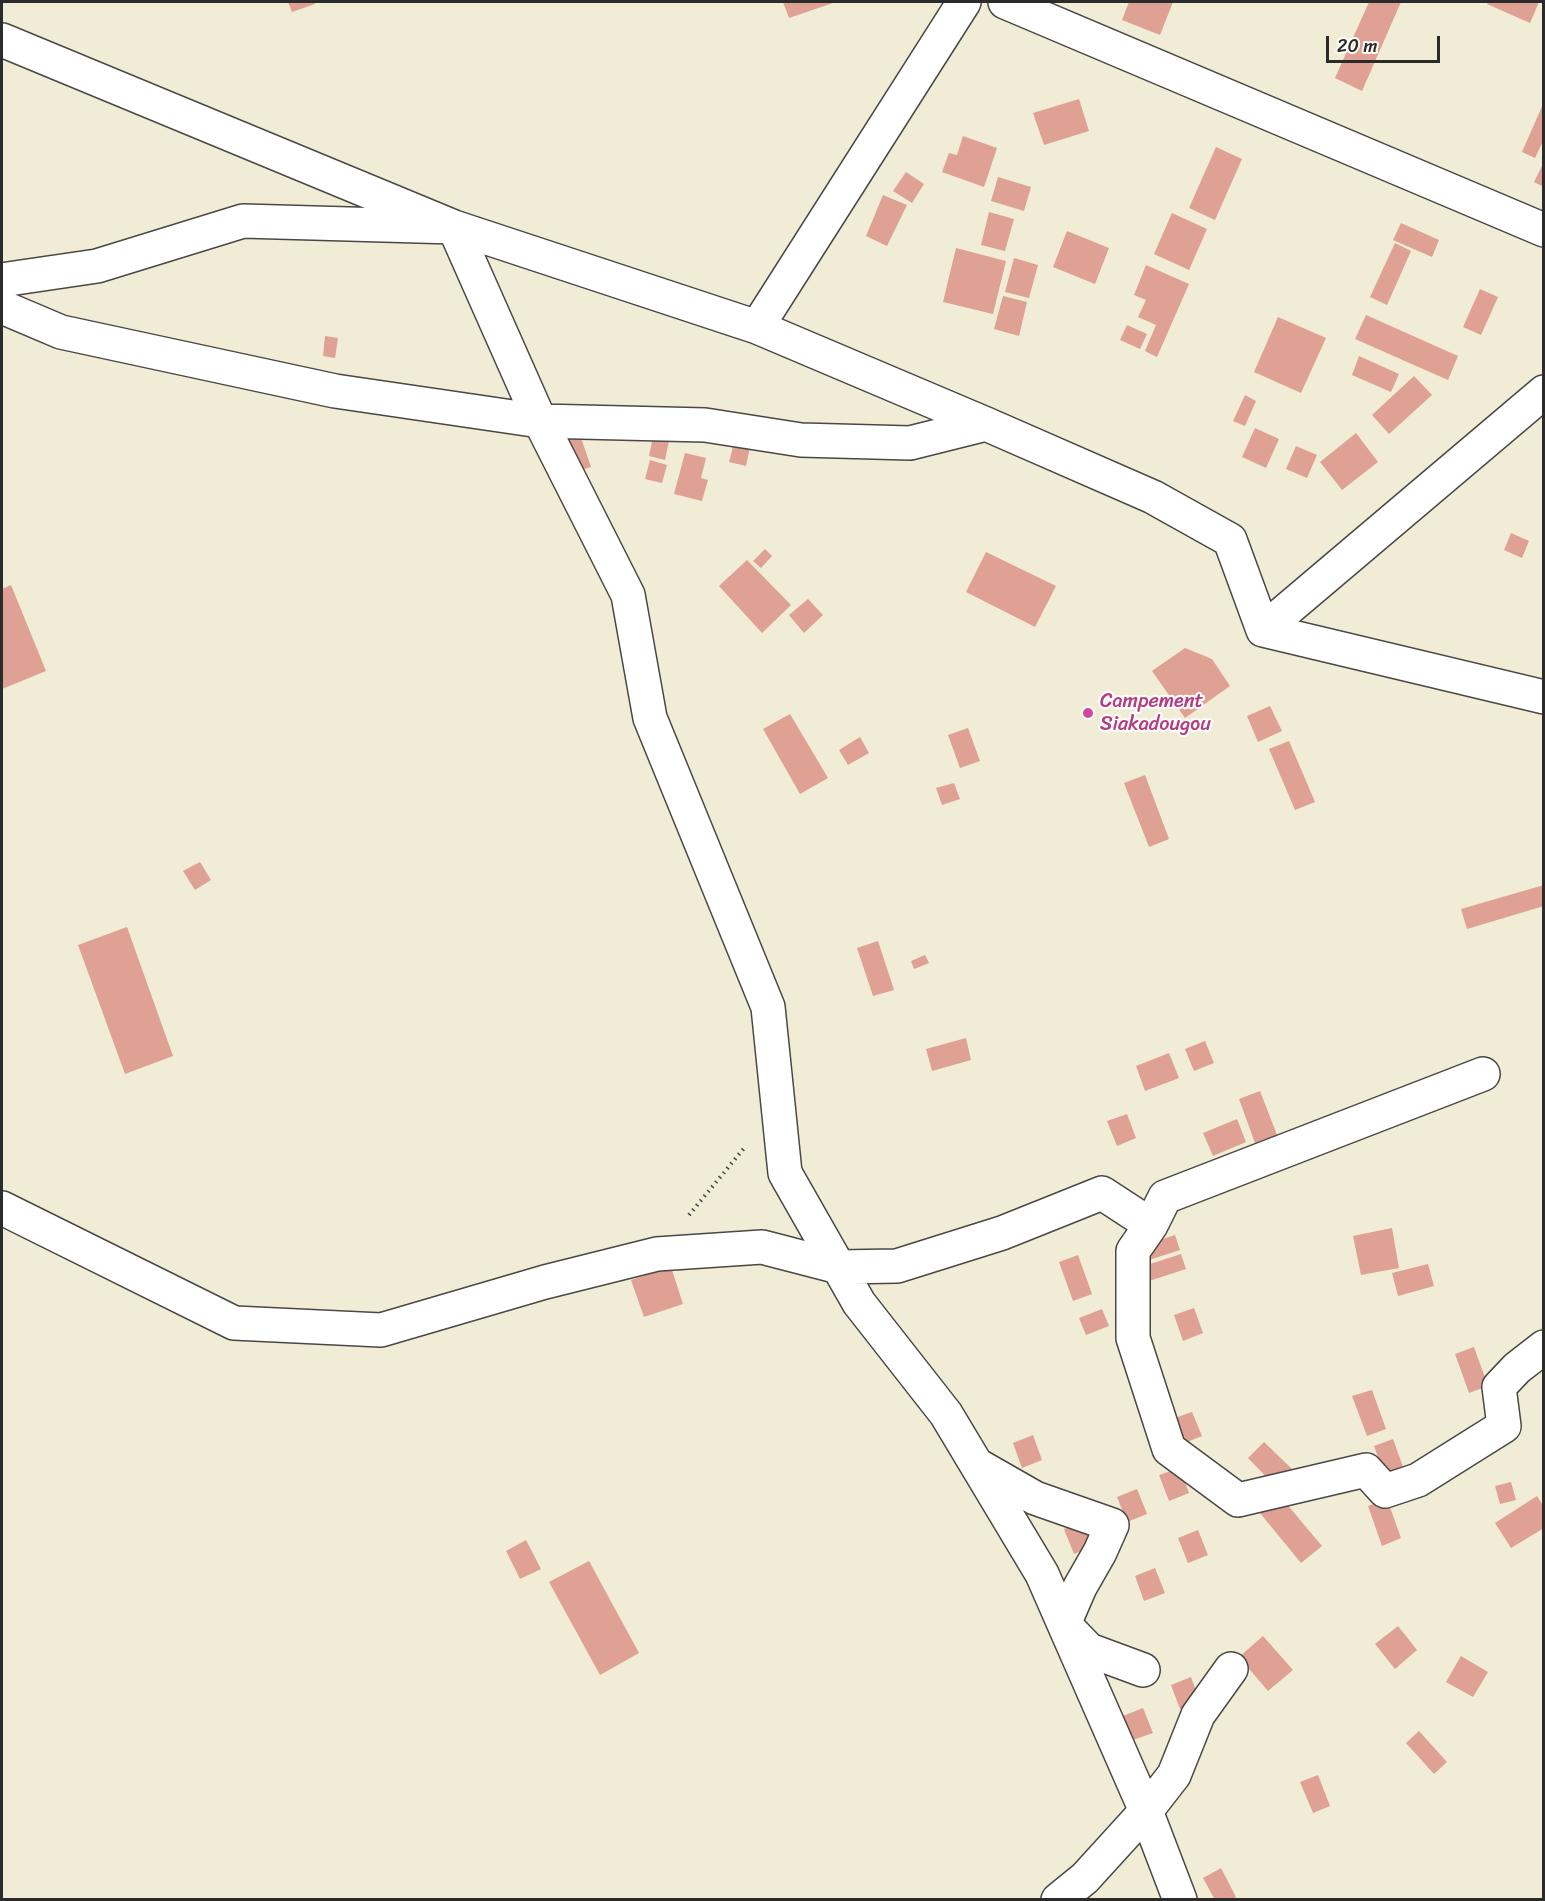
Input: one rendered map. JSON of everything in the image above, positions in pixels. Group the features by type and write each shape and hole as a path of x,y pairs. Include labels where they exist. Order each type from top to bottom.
{"street":[{"path":"757,327 964,2"},
{"path":"1005,2 1544,230"},
{"path":"2,40 454,226 757,327 1153,497 1230,540 1263,630"},
{"path":"2,280 97,266 243,221 454,226"},
{"path":"454,226 540,421 628,595 650,718 768,1007 785,1173 859,1303 946,1414 1042,1574 1146,1811 1180,1899"},
{"path":"2,307 61,332 335,392 540,421 705,425 801,440 910,443 986,424"},
{"path":"1263,630 1544,393"},
{"path":"1263,630 1544,697"},
{"path":"1483,1074 1165,1197 1151,1225 1133,1251 1134,1338 1169,1449 1238,1500 1366,1470 1384,1491 1418,1480 1504,1426 1499,1387 1517,1368 1544,1347"},
{"path":"2,1208 234,1323 381,1330 545,1282 657,1254 762,1247 839,1267 897,1266 1002,1233 1102,1193 1151,1225"},
{"path":"977,1465 1035,1498 1112,1525 1064,1623"},
{"path":"1064,1623 1089,1650 1143,1670"},
{"path":"1058,1899 1085,1878 1146,1811 1174,1775 1198,1715 1232,1669"}],"path":[{"path":"657,1254 747,1144"}],"building":[{"path":"288,2 314,2 315,4 292,12"},
{"path":"783,2 832,2 833,3 789,18"},
{"path":"1129,2 1173,2 1160,35 1122,20"},
{"path":"1369,2 1401,2 1362,91 1335,78"},
{"path":"1488,2 1539,2 1530,23 1487,4"},
{"path":"1079,99 1089,131 1044,145 1033,113"},
{"path":"1544,102 1544,139 1535,158 1522,152"},
{"path":"963,136 997,148 984,187 942,172 949,153 957,155"},
{"path":"1216,147 1242,159 1215,220 1189,208"},
{"path":"1542,166 1544,167 1544,187 1534,182"},
{"path":"906,172 924,184 912,203 893,191"},
{"path":"998,177 1031,187 1024,211 991,201"},
{"path":"883,195 907,205 887,246 866,236"},
{"path":"989,212 1014,219 1005,251 981,245"},
{"path":"1172,213 1207,229 1189,270 1154,254"},
{"path":"1401,223 1439,240 1432,257 1393,240"},
{"path":"1067,231 1109,248 1095,284 1053,267"},
{"path":"1395,243 1411,251 1387,305 1370,297"},
{"path":"956,248 1006,261 993,314 943,302"},
{"path":"1014,258 1038,265 1029,298 1005,292"},
{"path":"1146,265 1189,284 1157,357 1145,351 1156,325 1138,317 1146,300 1134,295"},
{"path":"1480,289 1498,297 1481,335 1463,327"},
{"path":"1003,296 1027,302 1019,336 994,329"},
{"path":"1366,315 1458,356 1448,380 1355,339"},
{"path":"1278,317 1326,338 1301,393 1254,372"},
{"path":"1127,325 1147,334 1140,349 1120,340"},
{"path":"325,336 338,338 335,358 323,356"},
{"path":"1359,356 1399,374 1391,392 1352,375"},
{"path":"1414,376 1432,395 1389,434 1372,415"},
{"path":"1245,395 1256,401 1245,426 1233,421"},
{"path":"1255,428 1279,439 1266,468 1242,457"},
{"path":"578,429 591,467 570,474 557,436"},
{"path":"1356,433 1378,462 1342,490 1320,462"},
{"path":"653,437 669,441 665,460 649,456"},
{"path":"734,443 750,447 746,466 729,462"},
{"path":"1296,446 1317,455 1307,478 1286,469"},
{"path":"685,453 706,458 701,478 708,480 702,501 674,494"},
{"path":"650,460 667,465 662,483 645,479"},
{"path":"1511,533 1529,541 1522,558 1504,550"},
{"path":"765,549 772,556 761,568 753,561"},
{"path":"986,552 1056,586 1035,627 966,592"},
{"path":"747,560 791,605 762,633 719,586"},
{"path":"11,585 46,671 2,689 2,589"},
{"path":"808,599 823,615 804,633 789,615"},
{"path":"1185,648 1212,659 1230,686 1185,718 1152,671"},
{"path":"1270,706 1282,731 1258,742 1247,716"},
{"path":"790,714 828,778 800,794 763,729"},
{"path":"968,728 980,761 960,768 948,735"},
{"path":"860,737 869,753 848,765 839,750"},
{"path":"1289,741 1315,802 1295,810 1269,749"},
{"path":"1145,775 1169,839 1149,847 1124,783"},
{"path":"954,783 960,799 942,805 936,788"},
{"path":"200,862 211,880 195,890 183,871"},
{"path":"1544,885 1544,906 1467,929 1461,909"},
{"path":"127,927 173,1056 125,1074 78,945"},
{"path":"878,941 894,990 873,996 857,948"},
{"path":"925,955 929,963 914,969 911,961"},
{"path":"966,1038 971,1060 932,1071 926,1049"},
{"path":"1205,1041 1214,1063 1194,1071 1185,1049"},
{"path":"1169,1053 1179,1078 1145,1091 1136,1066"},
{"path":"1260,1091 1277,1135 1255,1143 1239,1099"},
{"path":"1127,1114 1136,1138 1117,1146 1107,1121"},
{"path":"1237,1119 1246,1142 1213,1156 1203,1133"},
{"path":"1392,1228 1399,1268 1361,1275 1353,1236"},
{"path":"1175,1235 1180,1250 1143,1262 1138,1247"},
{"path":"1181,1254 1186,1269 1149,1281 1144,1266"},
{"path":"1078,1255 1092,1294 1073,1301 1059,1262"},
{"path":"1428,1264 1434,1286 1398,1296 1392,1273"},
{"path":"671,1267 683,1304 644,1317 631,1280"},
{"path":"1194,1308 1203,1333 1183,1341 1174,1315"},
{"path":"1102,1309 1109,1326 1086,1335 1079,1318"},
{"path":"1474,1347 1488,1386 1469,1393 1455,1354"},
{"path":"1372,1390 1386,1429 1367,1436 1352,1396"},
{"path":"1192,1412 1202,1436 1182,1444 1172,1419"},
{"path":"1033,1435 1042,1460 1022,1468 1013,1443"},
{"path":"1393,1439 1407,1478 1388,1485 1374,1446"},
{"path":"1264,1442 1292,1469 1275,1486 1248,1458"},
{"path":"1180,1468 1189,1493 1169,1501 1159,1475"},
{"path":"1511,1482 1516,1500 1500,1504 1495,1486"},
{"path":"1137,1489 1147,1514 1127,1522 1117,1497"},
{"path":"1280,1496 1322,1546 1301,1563 1260,1513"},
{"path":"1537,1496 1544,1507 1544,1528 1511,1548 1495,1523"},
{"path":"1387,1499 1401,1538 1382,1546 1368,1506"},
{"path":"1084,1521 1094,1546 1074,1554 1064,1529"},
{"path":"1198,1530 1208,1555 1188,1563 1178,1538"},
{"path":"526,1540 541,1569 520,1579 506,1551"},
{"path":"589,1561 639,1653 600,1675 549,1582"},
{"path":"1155,1568 1165,1593 1144,1601 1135,1576"},
{"path":"1398,1626 1417,1650 1395,1669 1375,1644"},
{"path":"1263,1636 1293,1670 1268,1691 1239,1657"},
{"path":"1461,1656 1488,1672 1473,1697 1446,1682"},
{"path":"1191,1677 1200,1702 1180,1709 1171,1685"},
{"path":"1143,1708 1153,1733 1133,1740 1123,1716"},
{"path":"1419,1731 1447,1762 1434,1774 1406,1743"},
{"path":"1318,1775 1330,1806 1313,1813 1300,1782"},
{"path":"1221,1868 1236,1897 1231,1900 1215,1900 1203,1878"}],"place":[{"name":"Campement Siakadougou","path":"1088,713"}]}
